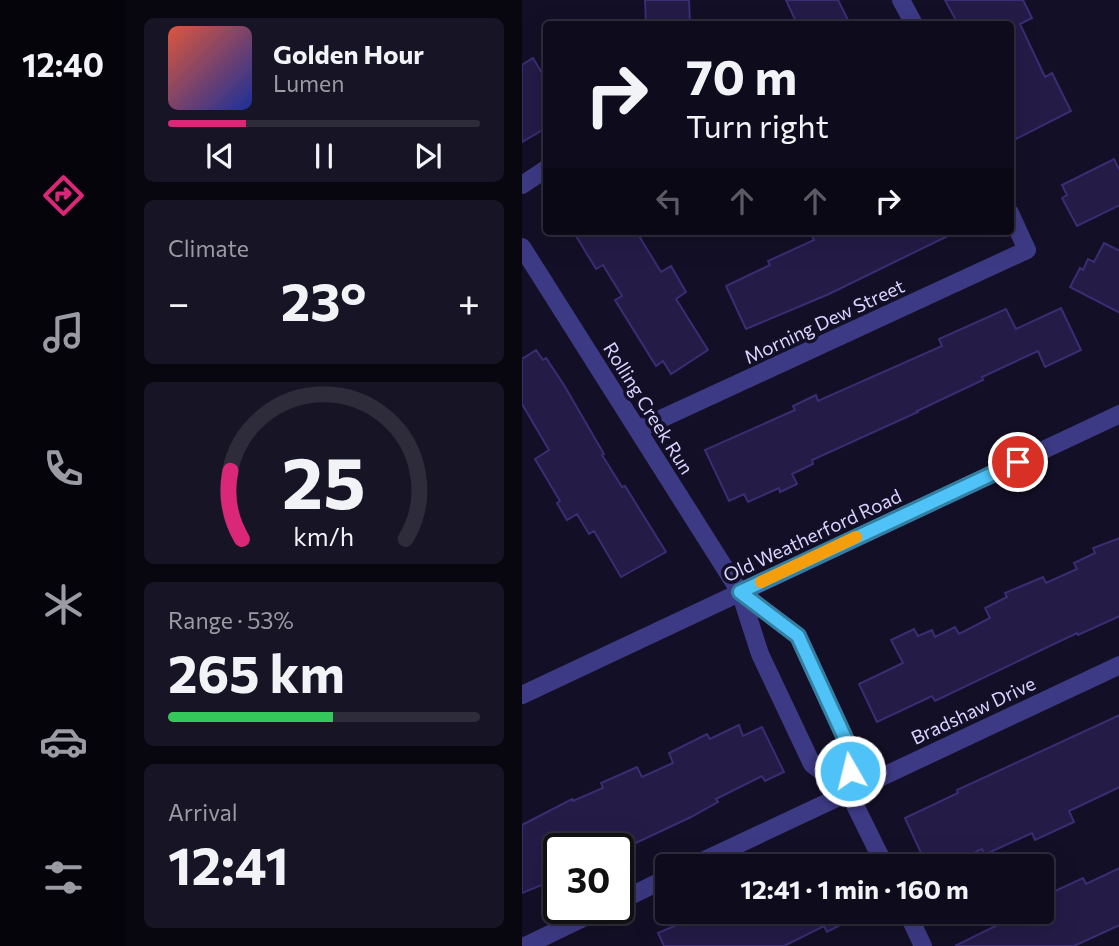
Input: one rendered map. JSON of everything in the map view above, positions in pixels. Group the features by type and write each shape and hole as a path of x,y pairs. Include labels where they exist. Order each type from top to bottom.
{"street":[{"path":"901,0 912,21"},
{"path":"522,185 543,171"},
{"name":"Morning Dew Street","path":"639,429 1027,250 1014,222"},
{"name":"Rolling Creek Run","path":"522,247 740,592"},
{"name":"Old Weatherford Road","path":"522,695 1119,414"},
{"path":"740,592 760,654 812,764 849,791 879,854"},
{"path":"740,592 798,636 851,751 849,791"},
{"name":"Bradshaw Drive","path":"717,854 1119,665"},
{"path":"634,894 655,884"},
{"path":"525,946 571,924"},
{"path":"913,924 923,946"}],"building":[{"path":"645,0 689,0 690,21 646,21"},
{"path":"786,0 838,0 848,21 796,21"},
{"path":"945,0 1023,0 1032,18 1020,24 1045,77 1052,73 1071,111 1016,139 1014,21 956,21"},
{"path":"533,58 543,75 543,130 522,142 522,65"},
{"path":"1114,159 1120,171 1120,205 1077,226 1062,198 1067,195 1062,185"},
{"path":"575,235 638,235 661,272 671,266 686,292 676,299 708,350 671,374 663,361 656,366 615,300 622,296 603,265 596,269"},
{"path":"950,235 829,294 746,329 726,286 770,265 768,261 814,240 812,236"},
{"path":"1104,243 1120,251 1120,313 1070,287 1088,259 1094,262"},
{"path":"1061,308 1081,350 1045,367 1038,351 982,377 983,380 918,412 812,460 813,464 792,474 797,484 780,492 779,488 748,502 744,494 729,501 705,450 795,410 793,406 816,395 818,401 942,346 939,339 1006,309 1016,329"},
{"path":"536,350 543,360 546,358 564,385 604,454 602,455 622,487 625,486 666,552 621,577 594,531 589,534 577,514 567,520 557,503 560,501 535,459 549,450 522,404 522,359"},
{"path":"1120,538 1120,616 1078,635 1077,633 935,701 932,696 877,722 859,684 903,663 891,640 914,629 918,636 932,630 935,637 955,627 959,634 990,618 985,608 1007,597 1005,593 1043,577 1046,583 1077,569 1074,563 1095,553 1093,548"},
{"path":"1120,715 1120,787 1069,811 1074,822 1035,840 1032,833 986,854 982,849 971,854 922,854 905,818 958,793 957,790"},
{"path":"739,725 743,736 762,727 784,772 765,781 762,776 716,799 718,802 691,817 634,844 634,833 543,833 543,884 522,893 522,825 572,799 573,801 603,788 601,783 637,767 642,777 673,763 669,753 707,734 710,739"},
{"path":"1120,868 1120,925 1074,946 955,946 1000,924 1054,924 1054,891 1083,878 1086,884"},
{"path":"679,924 842,924 827,932 824,926 784,946 664,946 658,933"}],"slow traffic":[{"path":"761,582 856,537"}],"route":[{"path":"850,771 851,751 798,636 740,592 1018,462"}]}
